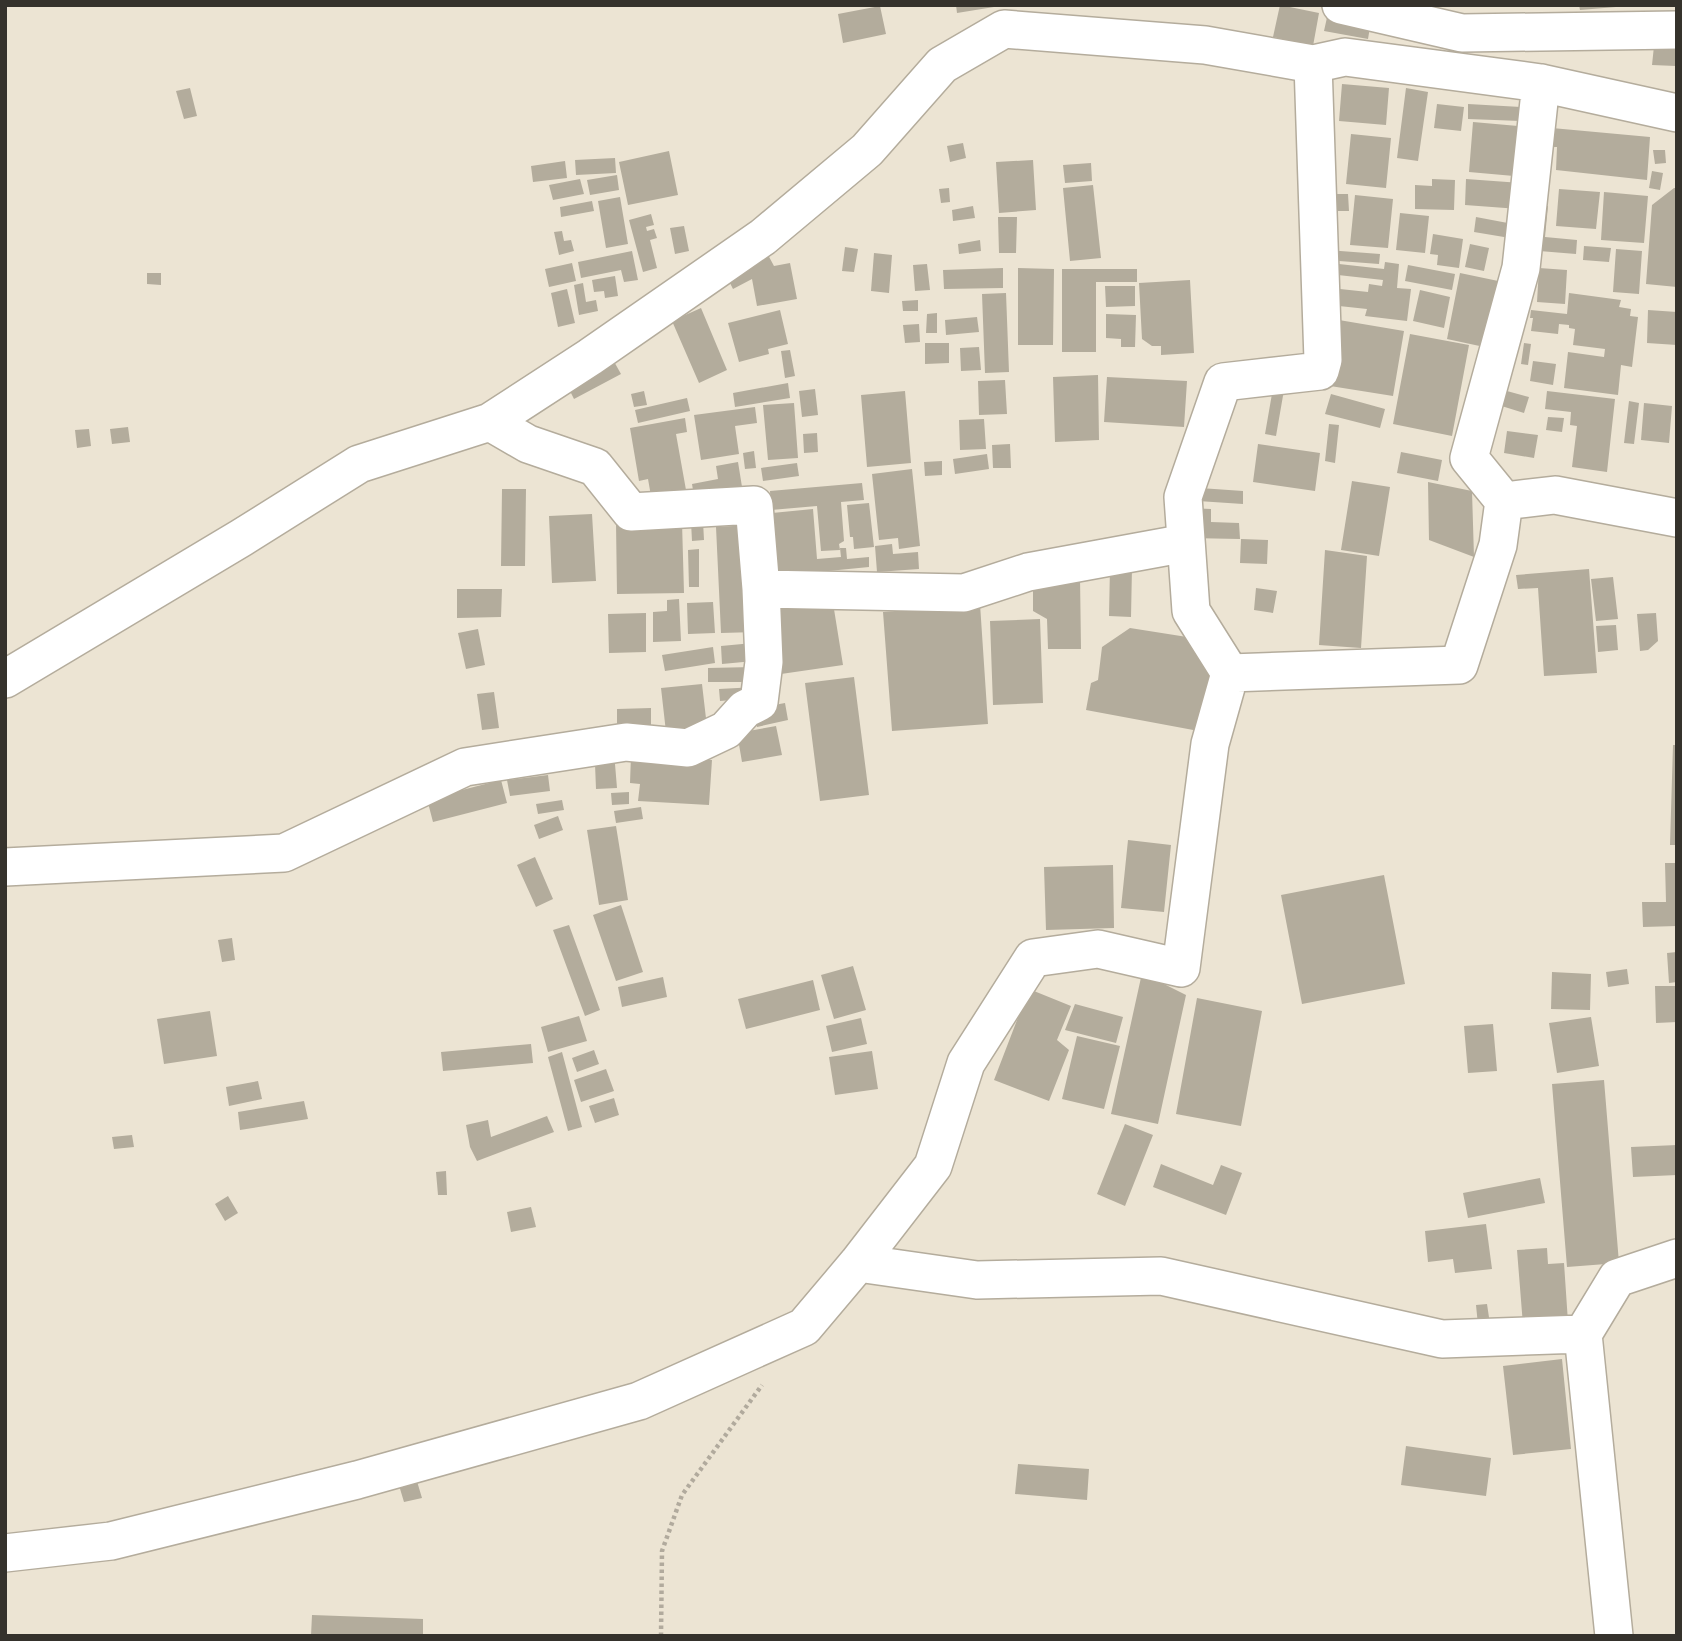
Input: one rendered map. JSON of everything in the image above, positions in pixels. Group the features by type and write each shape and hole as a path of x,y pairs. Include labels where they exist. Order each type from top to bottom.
{"street":[{"path":"1341,5 1462,33 1677,30"},
{"path":"5,679 359,464 490,422 590,357 763,237 867,150 942,65 1004,29 1205,45 1313,64 1345,57 1541,83 1677,113"},
{"path":"5,1553 111,1541 356,1480 639,1401 804,1327 858,1263 933,1166 966,1063 1033,958 1098,949 1181,968 1210,744 1230,673 1191,611 1183,497 1223,382 1320,372 1322,348 1313,64"},
{"path":"1230,673 1460,665 1498,545 1504,501 1469,458 1521,268 1541,83"},
{"path":"5,867 284,853 465,767 626,742 688,748 726,730 745,709 759,702 764,662 754,505 631,512 594,467 528,444 490,422"},
{"path":"1504,501 1555,495 1677,518"},
{"path":"761,589 964,593 1028,572 1186,543"},
{"path":"1614,1636 1583,1334 1617,1278 1677,1258"},
{"path":"858,1263 977,1280 1161,1276 1442,1339 1583,1334"}],"path":[{"path":"661,1636 662,1551 682,1495 763,1383"}],"building":[{"path":"956,5 994,5 994,7 957,13"},
{"path":"1280,5 1319,13 1313,46 1273,37"},
{"path":"1579,5 1616,5 1616,7 1580,10"},
{"path":"880,6 886,34 843,43 838,14"},
{"path":"1328,13 1371,21 1368,39 1324,31"},
{"path":"1654,46 1677,47 1676,66 1652,65"},
{"path":"1342,84 1389,88 1386,125 1339,121"},
{"path":"190,88 197,116 184,119 176,91"},
{"path":"1406,88 1428,92 1418,161 1397,158"},
{"path":"1437,104 1464,107 1461,131 1434,128"},
{"path":"1468,104 1521,107 1521,121 1468,119"},
{"path":"1473,122 1518,126 1514,176 1469,172"},
{"path":"1541,127 1650,137 1647,180 1556,170 1557,147 1552,147 1550,175 1538,174"},
{"path":"1351,134 1391,138 1386,188 1346,184"},
{"path":"963,143 966,158 950,162 947,146"},
{"path":"1653,150 1665,150 1666,163 1655,164"},
{"path":"669,151 678,195 628,205 619,162"},
{"path":"615,158 616,173 576,175 575,160"},
{"path":"1033,160 1036,210 999,213 996,162"},
{"path":"565,161 567,178 533,182 531,166"},
{"path":"1091,163 1092,181 1065,183 1063,165"},
{"path":"1652,171 1663,173 1660,190 1649,188"},
{"path":"617,175 619,190 590,195 587,180"},
{"path":"580,179 584,194 553,200 549,185"},
{"path":"1432,179 1455,180 1454,210 1415,209 1415,185 1432,186"},
{"path":"1466,179 1521,183 1519,209 1465,205"},
{"path":"1093,185 1101,258 1070,261 1063,188"},
{"path":"949,188 950,202 941,203 939,189"},
{"path":"1677,188 1677,287 1646,284 1652,205"},
{"path":"1559,189 1600,192 1596,229 1556,226"},
{"path":"1604,192 1648,196 1644,243 1601,240"},
{"path":"1330,194 1348,194 1349,211 1331,211"},
{"path":"1355,195 1393,199 1388,248 1350,245"},
{"path":"620,197 628,244 606,248 598,201"},
{"path":"592,201 594,211 561,217 560,207"},
{"path":"1536,205 1548,206 1545,237 1577,240 1576,254 1527,250"},
{"path":"973,206 975,218 953,221 952,210"},
{"path":"1400,213 1429,216 1425,253 1396,250"},
{"path":"651,214 654,225 646,227 647,231 654,229 657,238 650,240 657,268 643,272 629,220"},
{"path":"998,217 1017,217 1016,253 999,253"},
{"path":"1476,217 1513,224 1510,238 1474,232"},
{"path":"684,226 689,251 675,254 670,228"},
{"path":"562,231 564,241 571,240 574,251 559,255 554,232"},
{"path":"1433,234 1463,239 1459,268 1437,265 1438,255 1430,254"},
{"path":"980,240 981,251 959,254 958,244"},
{"path":"1470,244 1489,248 1484,271 1465,267"},
{"path":"1584,246 1611,248 1609,262 1583,260"},
{"path":"845,247 858,249 854,272 842,271"},
{"path":"1616,249 1642,251 1639,294 1613,292"},
{"path":"1327,250 1380,254 1379,264 1326,260"},
{"path":"632,251 638,280 624,282 621,270 581,278 578,262"},
{"path":"767,253 774,266 790,263 797,299 757,306 752,279 733,289 726,275"},
{"path":"874,253 892,255 889,293 871,291"},
{"path":"1385,262 1399,264 1397,288 1411,289 1407,321 1365,316 1367,309 1339,306 1340,289 1368,292 1369,284 1382,286 1383,280 1329,274 1330,263 1384,269"},
{"path":"572,263 576,281 549,287 545,269"},
{"path":"927,264 930,290 915,291 913,265"},
{"path":"1408,265 1455,274 1452,290 1405,281"},
{"path":"1003,268 1003,288 944,289 943,270"},
{"path":"1018,268 1054,269 1053,345 1018,345"},
{"path":"1539,268 1567,270 1565,304 1537,302"},
{"path":"1062,269 1137,269 1137,282 1096,282 1096,352 1062,352"},
{"path":"147,273 161,273 161,285 147,284"},
{"path":"1460,273 1503,282 1489,348 1447,339"},
{"path":"615,276 618,296 605,298 604,291 594,292 592,280"},
{"path":"1190,280 1194,353 1161,355 1161,346 1152,346 1142,339 1139,283"},
{"path":"583,283 586,302 596,300 598,311 579,315 574,285"},
{"path":"1105,286 1135,286 1135,306 1106,307"},
{"path":"567,289 575,323 558,327 551,293"},
{"path":"1420,290 1450,297 1444,328 1413,321"},
{"path":"1006,293 1009,372 985,373 982,294"},
{"path":"1569,293 1621,300 1619,307 1631,309 1630,316 1638,317 1632,367 1621,365 1618,395 1564,388 1568,352 1604,357 1605,349 1573,345 1575,329 1569,328 1569,325 1559,324 1558,334 1531,331 1531,310 1567,314"},
{"path":"918,300 918,311 903,311 902,301"},
{"path":"701,308 727,370 699,383 672,321"},
{"path":"780,310 788,344 768,349 769,354 739,362 728,323"},
{"path":"1648,310 1677,312 1677,345 1647,343"},
{"path":"937,313 937,333 926,333 927,314"},
{"path":"1106,314 1136,315 1135,347 1121,347 1121,339 1106,338"},
{"path":"977,317 979,332 946,335 945,320"},
{"path":"1333,319 1404,331 1393,396 1324,385"},
{"path":"919,324 920,342 905,343 903,325"},
{"path":"1410,334 1469,345 1452,436 1393,424"},
{"path":"925,343 949,343 949,363 925,364"},
{"path":"1524,343 1531,344 1528,365 1521,364"},
{"path":"979,347 981,370 961,371 960,348"},
{"path":"790,350 795,376 785,378 781,351"},
{"path":"612,358 621,374 574,399 566,383"},
{"path":"1533,361 1556,364 1553,385 1530,381"},
{"path":"1098,375 1099,440 1055,442 1053,377"},
{"path":"1107,377 1187,381 1184,427 1104,422"},
{"path":"1005,380 1007,414 979,415 978,381"},
{"path":"788,383 790,398 735,407 733,393"},
{"path":"1273,388 1284,390 1276,436 1265,434"},
{"path":"1496,388 1529,397 1524,413 1492,403"},
{"path":"815,389 818,415 802,417 799,391"},
{"path":"644,391 647,405 634,407 631,394"},
{"path":"905,391 911,463 867,467 861,395"},
{"path":"1547,391 1615,399 1607,472 1572,467 1577,426 1570,425 1571,412 1545,409"},
{"path":"1331,394 1385,409 1380,428 1325,414"},
{"path":"687,398 690,411 638,423 635,410"},
{"path":"1629,401 1639,403 1634,444 1624,443"},
{"path":"794,403 798,458 768,460 763,405"},
{"path":"1644,403 1672,406 1669,443 1641,440"},
{"path":"755,407 757,423 735,426 739,454 701,460 694,415"},
{"path":"1548,417 1564,418 1562,432 1546,430"},
{"path":"685,418 687,432 676,434 686,490 651,496 648,479 639,481 630,428"},
{"path":"984,419 986,449 960,450 959,420"},
{"path":"1329,424 1339,425 1335,463 1325,461"},
{"path":"128,427 130,442 112,444 110,429"},
{"path":"89,429 91,446 77,448 75,430"},
{"path":"1507,431 1538,435 1534,458 1504,453"},
{"path":"817,433 818,452 804,453 803,434"},
{"path":"1010,444 1011,468 993,468 992,445"},
{"path":"1258,444 1320,453 1315,491 1253,482"},
{"path":"754,451 756,468 745,469 743,453"},
{"path":"1401,452 1442,460 1438,481 1397,473"},
{"path":"987,454 989,469 955,474 953,459"},
{"path":"942,461 942,475 925,476 924,462"},
{"path":"738,462 743,493 695,502 692,484 718,479 716,466"},
{"path":"797,463 799,476 763,481 761,468"},
{"path":"912,469 920,546 899,549 898,538 879,540 872,474"},
{"path":"1352,481 1390,487 1379,556 1341,550"},
{"path":"1428,482 1472,491 1474,557 1429,540"},
{"path":"862,483 864,500 841,502 844,541 839,544 840,550 821,551 817,506 771,510 770,491"},
{"path":"1200,488 1243,491 1243,504 1198,501"},
{"path":"502,489 526,489 525,566 501,566"},
{"path":"869,503 874,547 854,549 847,505"},
{"path":"1189,508 1211,509 1211,522 1239,523 1240,539 1189,538"},
{"path":"813,509 817,559 841,557 840,548 846,548 847,559 869,557 869,567 767,577 761,514"},
{"path":"592,514 596,581 552,583 549,516"},
{"path":"703,521 704,540 692,541 691,522"},
{"path":"682,522 684,593 617,594 616,523"},
{"path":"751,525 756,632 721,633 716,527"},
{"path":"1241,539 1268,540 1267,564 1240,563"},
{"path":"892,544 893,554 918,552 919,569 877,572 875,546"},
{"path":"699,549 699,587 689,587 688,550"},
{"path":"1325,550 1367,556 1361,648 1319,645"},
{"path":"1110,567 1132,567 1131,617 1109,616"},
{"path":"1589,569 1597,673 1544,676 1538,588 1518,589 1516,575"},
{"path":"1080,577 1081,649 1048,649 1047,619 1033,611 1033,578"},
{"path":"1613,577 1618,619 1596,621 1591,579"},
{"path":"1256,588 1277,591 1273,613 1254,610"},
{"path":"457,589 502,589 501,617 457,618"},
{"path":"679,599 681,641 653,642 653,612 667,611 667,600"},
{"path":"713,602 715,633 688,634 687,603"},
{"path":"770,602 833,603 843,665 781,674"},
{"path":"980,604 988,724 892,731 883,612"},
{"path":"646,613 646,652 609,653 608,614"},
{"path":"1656,613 1658,641 1648,650 1640,651 1637,614"},
{"path":"1040,619 1043,703 993,705 990,621"},
{"path":"1616,625 1618,650 1598,652 1596,626"},
{"path":"1130,628 1187,637 1215,673 1204,732 1086,710 1091,683 1098,680 1102,647"},
{"path":"478,629 485,665 466,669 458,633"},
{"path":"753,643 754,661 722,664 721,646"},
{"path":"713,647 715,663 665,671 662,655"},
{"path":"753,667 753,682 708,682 708,668"},
{"path":"854,677 869,795 820,801 805,683"},
{"path":"702,684 707,727 666,732 661,688"},
{"path":"756,687 757,698 720,701 719,689"},
{"path":"494,692 499,728 482,730 477,694"},
{"path":"785,703 788,720 757,727 753,709"},
{"path":"651,708 651,730 617,731 617,709"},
{"path":"776,726 782,755 742,762 737,733"},
{"path":"1673,745 1677,745 1677,845 1670,845"},
{"path":"631,755 712,760 709,805 638,801 640,784 630,783"},
{"path":"595,764 615,764 617,788 596,789"},
{"path":"548,775 550,791 510,796 507,780"},
{"path":"501,780 507,803 433,822 427,799"},
{"path":"629,792 629,804 612,805 611,793"},
{"path":"562,800 564,810 538,814 536,804"},
{"path":"641,807 643,819 616,823 614,811"},
{"path":"558,816 563,830 539,839 534,825"},
{"path":"616,826 628,900 599,905 587,830"},
{"path":"1128,840 1171,845 1164,912 1121,908"},
{"path":"535,857 553,899 536,907 517,865"},
{"path":"1665,863 1677,863 1677,926 1643,927 1642,902 1666,902"},
{"path":"1113,865 1114,928 1046,930 1044,867"},
{"path":"1384,875 1405,984 1302,1004 1281,895"},
{"path":"621,905 643,972 616,981 593,915"},
{"path":"569,925 600,1010 585,1016 553,930"},
{"path":"232,938 235,960 222,962 218,940"},
{"path":"1677,952 1677,982 1669,983 1667,953"},
{"path":"853,966 866,1010 834,1019 821,975"},
{"path":"1627,969 1629,984 1608,987 1606,972"},
{"path":"1552,972 1591,974 1590,1010 1551,1009"},
{"path":"1142,973 1186,995 1158,1124 1111,1114"},
{"path":"663,977 667,997 622,1007 618,987"},
{"path":"813,980 820,1010 746,1029 738,999"},
{"path":"1655,986 1677,986 1677,1022 1656,1023"},
{"path":"1029,989 1071,1006 1057,1040 1069,1050 1049,1101 994,1080"},
{"path":"1197,998 1262,1011 1241,1126 1176,1114"},
{"path":"1075,1004 1123,1017 1116,1043 1065,1030"},
{"path":"210,1011 217,1056 164,1064 157,1019"},
{"path":"579,1016 587,1041 548,1052 541,1027"},
{"path":"1591,1017 1599,1066 1557,1073 1549,1023"},
{"path":"861,1018 867,1044 832,1052 826,1026"},
{"path":"1493,1024 1497,1071 1468,1073 1464,1026"},
{"path":"1077,1036 1120,1046 1104,1109 1062,1099"},
{"path":"531,1044 533,1063 443,1071 441,1052"},
{"path":"594,1050 599,1064 577,1072 572,1058"},
{"path":"872,1051 878,1089 835,1095 829,1057"},
{"path":"562,1052 582,1127 568,1131 548,1057"},
{"path":"606,1069 614,1091 581,1102 574,1080"},
{"path":"1604,1080 1619,1263 1567,1267 1552,1084"},
{"path":"258,1081 262,1099 229,1106 226,1087"},
{"path":"614,1098 619,1115 595,1123 589,1106"},
{"path":"304,1101 308,1119 240,1130 238,1112"},
{"path":"547,1116 554,1132 477,1161 470,1147 466,1125 488,1120 491,1137"},
{"path":"1125,1124 1153,1135 1125,1206 1097,1194"},
{"path":"132,1135 134,1147 114,1149 112,1137"},
{"path":"1677,1145 1677,1175 1633,1177 1631,1147"},
{"path":"1161,1164 1213,1185 1221,1165 1242,1173 1226,1215 1153,1187"},
{"path":"446,1171 447,1195 438,1195 436,1172"},
{"path":"1540,1178 1545,1203 1468,1218 1463,1193"},
{"path":"228,1196 238,1213 225,1221 215,1204"},
{"path":"531,1207 536,1227 511,1232 507,1212"},
{"path":"1486,1224 1492,1269 1455,1273 1453,1259 1428,1262 1425,1231"},
{"path":"1547,1248 1548,1264 1564,1263 1568,1322 1523,1325 1517,1250"},
{"path":"1487,1304 1490,1324 1478,1325 1476,1305"},
{"path":"1562,1359 1571,1449 1513,1455 1503,1366"},
{"path":"1406,1446 1491,1458 1486,1496 1401,1485"},
{"path":"1018,1464 1089,1469 1087,1500 1015,1494"},
{"path":"416,1478 422,1498 404,1502 398,1482"},
{"path":"312,1615 423,1619 423,1636 311,1636"}]}
